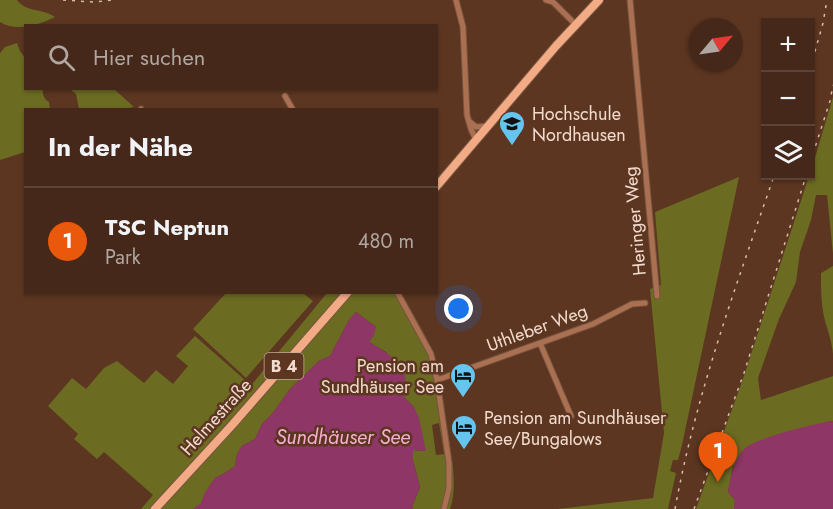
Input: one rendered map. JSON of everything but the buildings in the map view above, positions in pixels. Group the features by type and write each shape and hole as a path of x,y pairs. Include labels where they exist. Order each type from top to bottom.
{"main road":[{"path":"438,185 575,24 599,0"},
{"name":"Helmestraße","path":"155,509 346,294"}],"street":[{"path":"456,0 463,27 468,121 476,140"},
{"path":"546,0 553,2 575,24"},
{"name":"Heringer Weg","path":"630,0 657,296"},
{"path":"285,96 291,108"},
{"path":"468,121 476,127 487,126"},
{"path":"398,294 430,354 437,380 449,463 449,488 444,509"},
{"name":"Uthleber Weg","path":"437,380 593,324 632,304 645,303"},
{"path":"540,343 571,416"}],"shaded area":[{"path":"0,0 17,0 25,7 55,17 42,23 24,24 24,26 20,27 0,22"},
{"path":"17,43 24,57 24,90 43,90 50,108 24,108 24,152 0,160 0,53 5,47"},
{"path":"71,90 115,90 134,107 79,108 76,94"},
{"path":"833,97 833,254 827,195 816,195 811,220 800,252 796,282 779,319 758,378 761,400 833,376 833,421 826,422 733,466 728,492 735,500 734,509 696,509 744,376 808,180 815,180 815,159"},
{"path":"739,177 682,445 678,460 673,460 670,471 676,473 668,509 557,509 653,498 664,433 650,289 661,285 655,212"},
{"path":"833,266 833,354 823,311 821,273"},
{"path":"225,294 304,294 313,301 246,378 193,329"},
{"path":"326,294 401,294 427,341 442,390 453,466 454,489 450,509 413,509 412,507 420,487 413,460 413,450 425,451 414,407 404,397 406,383 386,352 369,342 376,327 356,312 349,320 330,356 319,361 290,389 262,424 255,439 242,446 237,454 235,466 215,478 201,504 193,509 141,509 153,495 104,452 97,459 74,439 78,434 48,406 72,378 86,389 104,368 117,361 144,383 156,370 173,384 188,366 176,356 195,336 245,380 217,410 216,424 220,414 225,417","holes":["439,423 444,454 436,455 432,425"]}],"water":[{"name":"Sundhäuser See","path":"356,312 376,327 369,342 387,354 402,369 406,383 404,397 414,407 419,418 426,451 413,450 413,460 420,487 413,509 193,509 201,503 215,478 235,466 237,454 242,446 255,439 262,424 290,389 319,361 330,356 349,320"},
{"path":"833,421 833,509 734,509 735,500 728,492 735,464 744,449 773,436"}],"railway":[{"path":"63,0 93,2 114,0"},
{"path":"815,51 827,0"},
{"path":"815,148 833,85"},
{"path":"675,509 706,382 773,180"},
{"path":"694,509 744,373 805,180"}],"place":[{"name":"Hochschule Nordhausen","path":"512,147"},
{"name":"Pension am Sundhäuser See","path":"463,399"},
{"name":"Pension am Sundhäuser See/Bungalows","path":"464,451"},
{"name":"TSC Neptun","path":"718,482"}]}
